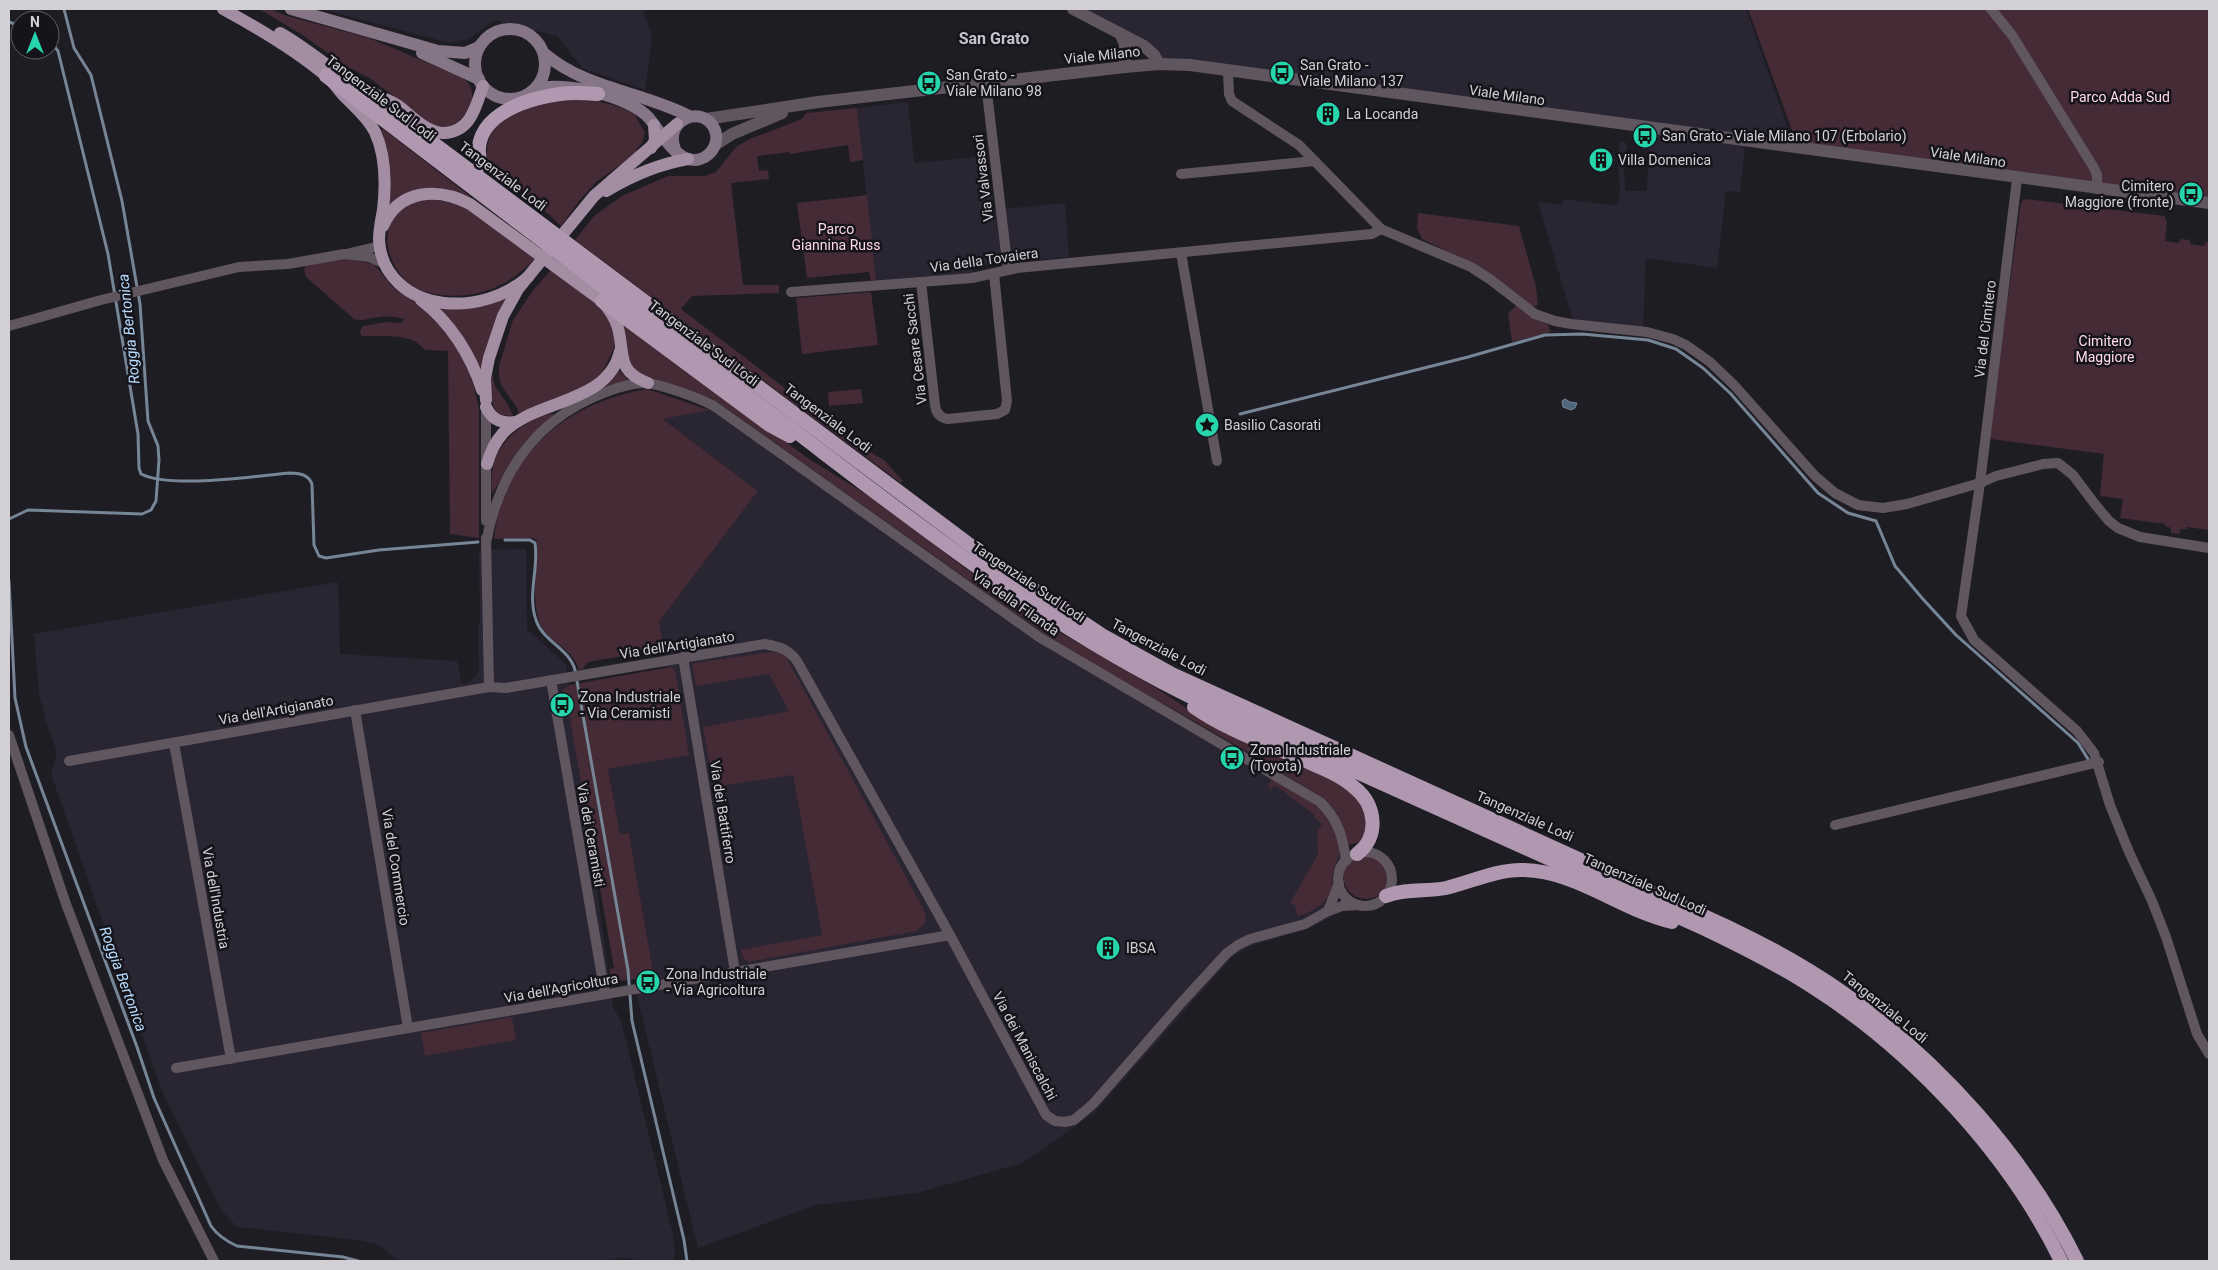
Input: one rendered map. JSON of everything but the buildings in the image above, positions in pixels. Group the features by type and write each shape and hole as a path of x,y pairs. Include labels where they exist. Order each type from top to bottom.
{"highway":[{"name":"Tangenziale Sud Lodi","path":"326,76 986,574 1107,653 1172,688 1704,928 1748,950 1814,988 1900,1054 1954,1108 1992,1153 2032,1208 2061,1261"},
{"name":"Tangenziale Lodi","path":"357,86 994,563 1102,635 1208,692 1726,926 1790,958 1843,992 1916,1051 1978,1116 2042,1199 2077,1261"},
{"path":"481,165 478,151 482,132 494,118 506,111 552,95 598,94"},
{"path":"508,99 490,112 483,121 477,133 475,152 481,165 506,188 521,210"},
{"path":"602,300 768,424 801,442 812,444"},
{"path":"1172,688 1189,703 1213,719 1328,771 1356,788 1370,806 1373,823 1370,838 1364,849 1351,857"},
{"path":"1386,896 1403,891 1447,888 1510,871 1542,872 1569,879 1656,918 1704,928"}],"main road":[{"name":"Tangenziale Sud Lodi","path":"223,9 287,47 326,76"},
{"name":"Tangenziale Lodi","path":"233,9 298,44 357,86"},
{"path":"291,9 390,38 449,52 465,52 479,47 491,34 502,29 513,28 523,30 532,35 545,54 555,63 579,76 665,105 689,116 706,119 715,130 716,144 708,156 702,159 667,163 603,193 584,207"},
{"path":"390,38 481,83 490,93 508,99 528,95 536,88 545,72 545,54"},
{"path":"357,86 397,106 430,130 438,133 455,131 468,123 475,110 481,83 475,63 479,47"},
{"path":"326,76 364,116 378,141 385,175 380,242 385,264 398,284 437,313 456,338 475,371 486,403 495,419 502,422 516,422"},
{"path":"536,88 564,86 598,94 634,106 644,113 682,157 688,160"},
{"path":"486,403 485,378 488,358 508,306 528,277 584,207 617,174 689,116"},
{"path":"675,149 672,137 677,124"},
{"path":"651,148 656,134 654,125"},
{"path":"380,242 385,221 404,202 426,193 449,195 478,210 602,300 615,319 624,366 632,375 648,383"},
{"path":"413,294 432,301 466,303 511,290 528,277"},
{"path":"487,464 497,441 503,433 516,422 593,388 610,374 618,360 621,348"}],"street":[{"path":"1073,9 1151,51 1158,64"},
{"path":"1991,9 2012,35 2094,168 2097,175 2097,189"},
{"path":"1120,33 1125,44 1125,68"},
{"name":"Viale Milano","path":"800,106 818,102 1158,64 1190,65 1228,72 2017,179 2209,203"},
{"path":"1228,72 1229,94 1232,101 1299,145 1381,229 1471,267 1492,280 1527,309 1543,318 1571,324 1647,332 1673,338 1697,352 1722,373 1824,485 1858,505 1872,508 1896,507 1980,483 1996,476 2043,464 2058,463 2073,474 2094,503 2109,521 2118,528 2140,537 2209,548"},
{"name":"Via Valvassori","path":"986,84 1008,270"},
{"path":"706,119 800,106"},
{"path":"716,144 732,134 800,106"},
{"path":"1181,174 1315,161"},
{"name":"Via del Cimitero","path":"2017,179 1980,483 1961,616 1974,640 2077,732 2099,762"},
{"name":"Via della Tovaiera","path":"791,292 972,278 1008,270 1372,234 1381,229"},
{"path":"9,326 211,272 239,267 288,264 344,254 380,242"},
{"path":"1181,253 1217,461"},
{"path":"344,254 369,256 385,264"},
{"name":"Via Cesare Sacchi","path":"921,282 934,405 938,413 944,418 997,414 1005,410 1007,401 994,274"},
{"path":"486,543 491,517 501,489 522,456 546,427 567,411 603,393 629,385 648,383"},
{"name":"Via della Filanda","path":"648,383 714,406 1039,637 1320,802 1333,817 1351,857"},
{"path":"486,403 488,686"},
{"name":"Via dell'Artigianato","path":"69,761 488,686 506,688 765,644 782,647"},
{"name":"Via dei Maniscalchi","path":"782,647 791,652 797,661 950,935 1046,1116 1055,1121 1065,1122 1074,1120 1093,1104 1227,952 1250,939 1304,924 1328,911"},
{"name":"Via dei Battiferro","path":"683,657 735,972"},
{"name":"Via dei Ceramisti","path":"551,680 604,994"},
{"name":"Via del Commercio","path":"356,710 408,1028"},
{"path":"9,735 66,904 159,1150 214,1261"},
{"name":"Via dell'Industria","path":"174,742 231,1058"},
{"path":"1835,825 2099,762 2110,805 2166,937 2197,1034 2209,1054"},
{"path":"1371,853 1378,855 1387,863 1392,876 1392,885 1386,896 1373,905 1342,906 1328,911 1339,883 1340,871 1351,857 1371,853"},
{"path":"1339,883 1345,896 1358,905"},
{"name":"Via dell'Agricoltura","path":"176,1068 950,935"}],"shaded area":[{"path":"321,9 643,9 652,38 645,90 582,68 557,36 494,20 469,39 450,43"},
{"path":"1076,9 1746,9 1789,131 1765,149 1745,146 1740,192 1726,191 1717,268 1646,258 1643,331 1574,324 1538,202 1563,205 1562,199 1617,206 1620,189 1618,167 1619,142 1627,143 1624,170 1626,191 1647,191 1649,129 1159,62"},
{"path":"908,102 914,163 988,156 994,210 1065,203 1069,257 972,266 972,273 876,280 857,108"},
{"path":"725,407 812,468 1165,706 1250,753 1316,794 1337,813 1349,845 1338,864 1336,873 1335,884 1341,912 1305,930 1251,946 1233,956 1095,1112 1033,1156 1019,1164 917,1193 816,1205 698,1248 637,996 636,980 654,977 629,833 620,834 608,769 689,754 671,667 667,668 659,622 758,491 662,418"},
{"path":"526,549 527,629 566,664 613,1007 621,1021 673,1234 675,1252 673,1261 642,1261 621,1257 604,1261 400,1261 377,1244 358,1240 237,1227 222,1211 162,1091 51,774 57,752 45,718 39,693 34,634 338,582 340,654 457,661 462,684 469,682 479,670 479,550"}],"green space":[{"path":"259,9 270,9 287,16 369,38 463,78 469,84 472,91 472,98 467,112 456,124 449,128 433,126 371,79 346,66 301,34"},
{"name":"Parco Adda Sud","path":"1748,9 2209,9 2209,198 1797,144"},
{"path":"573,98 606,103 629,111 636,115 645,133 642,143 636,149 637,153 596,182 561,226 554,218 493,171 488,162 486,152 491,136 498,125 508,117 534,106"},
{"path":"857,108 863,160 850,162 848,145 790,154 789,152 757,156 759,171 768,170 769,179 731,183 743,285 779,285 779,293 692,296 681,309 865,449 884,460 903,481 901,483 575,240 594,216 622,196 668,176 705,176 716,172 736,147 750,139 802,119 806,113"},
{"path":"383,129 470,196 469,198 446,189 428,188 410,195 389,207 380,131"},
{"name":"Parco Giannina Russ","path":"867,195 876,280 871,281 869,272 807,278 797,203"},
{"path":"427,198 463,205 536,257 516,276 505,283 468,295 440,295 425,292 414,287 402,277 395,267 390,256 388,233 391,222 398,212 408,204"},
{"name":"Cimitero Maggiore","path":"2025,199 2164,216 2167,221 2165,241 2179,243 2180,239 2190,240 2190,244 2204,246 2209,241 2209,530 2187,527 2187,529 2180,529 2180,534 2171,533 2171,528 2165,526 2165,524 2120,518 2123,499 2101,496 2100,493 2104,454 1991,439 1989,435 2021,202"},
{"path":"1418,213 1519,226 1536,287 1538,305 1532,307 1471,263 1422,239 1417,228"},
{"path":"344,258 373,264 393,287 428,311 438,321 462,356 468,369 479,410 479,538 450,534 448,351 425,350 412,340 404,338 361,336 360,331 363,326 387,322 401,323 404,319 379,317 363,320 354,319 306,277 304,270 306,265"},
{"path":"551,270 607,312 615,337 615,346 602,373 586,387 520,416 517,408 501,385 499,366 513,320 532,292"},
{"path":"871,292 878,345 802,354 796,298"},
{"path":"508,297 481,371 438,308"},
{"path":"1517,305 1548,325 1551,332 1512,342 1508,313"},
{"path":"626,323 806,457 869,496 969,571 1047,625 1161,691 1196,715 1310,769 1349,790 1361,801 1369,826 1360,842 1349,845 1337,813 1316,794 1250,753 1081,657 1042,632 716,401 639,374 631,364 627,353 624,325"},
{"path":"619,370 628,380 604,388 603,387"},
{"path":"492,372 495,386 513,416 500,415 493,405 490,389"},
{"path":"647,389 709,410 663,419 758,491 659,622 664,649 588,662 583,669 579,670 570,654 546,633 540,624 537,614 535,589 537,542 534,538 494,539 500,509 510,482 525,458 544,437 565,420 590,406 618,396"},
{"path":"861,389 863,403 829,406 828,392"},
{"path":"553,413 553,416 524,443 492,494 491,479 494,465 498,453 506,442 526,424"},
{"path":"770,652 779,653 786,657 922,906 925,913 925,923 917,931 749,962 743,958 741,950 822,935 793,775 714,787 703,727 789,711 769,674 696,686 692,666 695,663"},
{"path":"671,667 675,670 689,755 608,769 620,834 629,833 654,977 616,981 612,979 609,969 614,968 568,708 564,709 562,691 569,685"},
{"path":"1271,780 1318,807 1331,823 1339,843 1339,856 1333,869 1332,888 1329,895 1318,907 1298,916 1295,905 1290,903 1318,854 1317,831 1322,824 1314,817 1315,815 1275,785 1270,790 1268,787"},
{"path":"1366,853 1379,857 1385,863 1389,876 1385,889 1379,895 1366,899 1353,895 1347,889 1343,876 1347,863 1353,857"},
{"path":"512,1017 516,1040 425,1056 421,1033"}],"water":[{"path":"1565,399 1577,403 1575,408 1571,410 1563,407 1562,401"}],"waterway":[{"name":"Roggia Bertonica","path":"9,519 28,510 142,514 151,510 156,501 159,460 158,446 148,421 140,304 122,201 91,75 74,48 64,9"},
{"path":"60,59 108,254 138,434 139,468 141,474 172,481 235,479 290,473 304,475 312,485 314,545 319,556 326,558 379,550 478,542"},
{"path":"1240,414 1468,357 1545,335 1582,334 1648,340 1676,349 1703,368 1730,393 1818,493 1848,513 1876,521 1895,566 1922,598 1956,635 2078,743 2088,759"},
{"path":"505,540 530,540 535,543 536,562 533,601 536,620 539,628 567,656 575,670 628,970 632,1021 684,1240 687,1261"},
{"name":"Roggia Bertonica","path":"9,581 15,698 26,747 137,1047 154,1098 211,1226 222,1238 237,1246 343,1257 358,1261"}],"place":[{"name":"San Grato - Viale Milano 137","path":"1282,73"},
{"name":"San Grato - Viale Milano 98","path":"929,83"},
{"name":"La Locanda","path":"1328,114"},
{"name":"San Grato - Viale Milano 107 (Erbolario)","path":"1645,136"},
{"name":"Villa Domenica","path":"1601,160"},
{"name":"Cimitero Maggiore (fronte)","path":"2191,194"},
{"name":"Basilio Casorati","path":"1207,425"},
{"name":"Zona Industriale - Via Ceramisti","path":"562,705"},
{"name":"Zona Industriale (Toyota)","path":"1232,758"},
{"name":"IBSA","path":"1108,948"},
{"name":"Zona Industriale - Via Agricoltura","path":"648,982"}],"district":[{"name":"San Grato","path":"994,38"}]}
